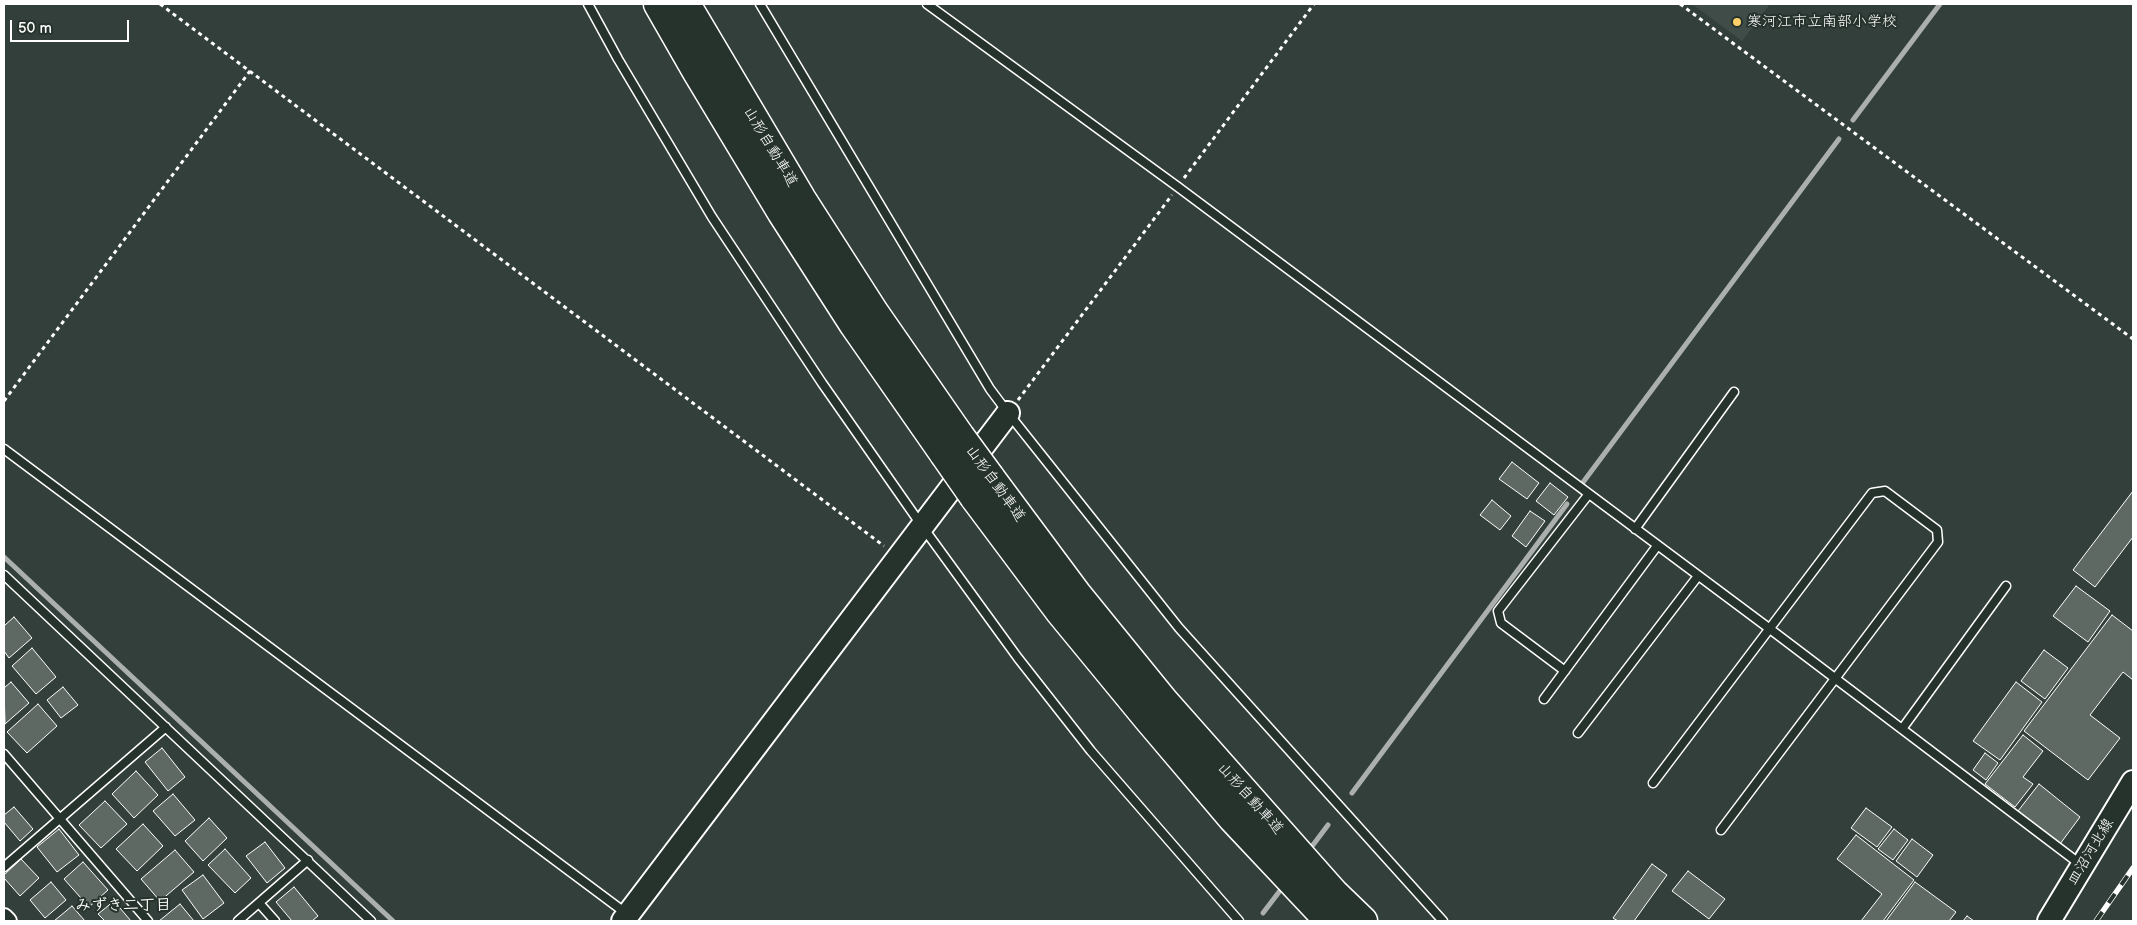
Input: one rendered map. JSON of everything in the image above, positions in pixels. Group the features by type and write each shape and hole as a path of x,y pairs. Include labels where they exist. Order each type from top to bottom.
{"highway":[{"name":"山形自動車道","path":"658,4 782,213 854,326 952,445 982,487 1060,612 1232,818 1329,921"},
{"name":"山形自動車道","path":"686,4 801,198 874,312 952,445"},
{"name":"山形自動車道","path":"982,487 1077,594 1164,701 1288,842 1362,921"}],"street":[{"path":"629,919 1008,413"},
{"name":"皿沼河北線","path":"2049,921 2133,782"},
{"path":"4,917 8,921"}],"lane":[{"path":"588,4 618,59 712,217 822,383 922,526 1018,658 1091,751 1239,921"},
{"path":"760,4 990,389 1178,628 1443,921"},
{"path":"927,4 1178,186 2082,865"},
{"path":"1635,529 1734,392"},
{"path":"4,449 629,919"},
{"path":"1653,783 1872,493 1885,492 1937,530 1938,542 1721,830"},
{"path":"1565,671 1501,623 1498,611 1588,495"},
{"path":"1544,699 1657,546"},
{"path":"4,575 371,921"},
{"path":"1578,733 1698,576"},
{"path":"1902,729 2006,586"},
{"path":"4,867 166,727"},
{"path":"4,754 148,921"},
{"path":"238,921 308,860"},
{"path":"260,903 276,921"}],"path":[{"path":"160,4 899,557"},
{"path":"1008,413 1314,4"},
{"path":"1680,4 2133,340"},
{"path":"4,401 250,71"}],"shaded area":[{"name":"寒河江市立南部小学校","path":"1692,4 1770,4 1742,41"}],"building":[{"path":"1512,462 1539,483 1527,499 1499,479"},
{"path":"1550,483 1568,497 1554,515 1536,501"},
{"path":"2133,491 2133,537 2095,587 2073,570"},
{"path":"1492,500 1511,516 1500,530 1480,515"},
{"path":"1530,511 1545,521 1526,547 1512,536"},
{"path":"2076,586 2110,611 2088,642 2053,616"},
{"path":"2112,615 2133,631 2133,680 2123,672 2090,715 2120,738 2088,780 2024,731"},
{"path":"14,617 32,638 9,658 4,651 4,626"},
{"path":"32,648 56,677 36,694 12,666"},
{"path":"2044,650 2068,668 2045,699 2021,681"},
{"path":"11,682 29,703 5,724 4,688"},
{"path":"2016,682 2042,702 2000,760 1973,741"},
{"path":"63,687 78,705 61,718 47,700"},
{"path":"38,704 57,726 27,753 7,732"},
{"path":"2023,735 2043,751 2023,777 2033,784 2015,807 1985,784"},
{"path":"162,748 185,777 168,791 145,762"},
{"path":"1985,753 1998,763 1986,780 1973,770"},
{"path":"136,771 158,795 134,818 112,794"},
{"path":"2039,784 2080,817 2060,844 2018,811"},
{"path":"173,794 195,820 175,836 153,811"},
{"path":"105,801 127,824 101,848 79,825"},
{"path":"14,807 33,829 20,841 4,822 4,815"},
{"path":"1866,808 1892,827 1877,847 1851,828"},
{"path":"209,818 227,838 203,861 185,841"},
{"path":"143,824 163,846 137,871 116,849"},
{"path":"59,829 79,855 57,872 37,847"},
{"path":"1894,829 1908,840 1893,860 1878,849"},
{"path":"1856,835 1914,880 1883,921 1861,921 1882,894 1837,859"},
{"path":"1912,839 1933,855 1917,877 1896,861"},
{"path":"265,842 285,868 267,883 246,856"},
{"path":"225,849 251,878 235,893 208,865"},
{"path":"175,850 194,872 160,901 141,879"},
{"path":"21,859 39,878 20,896 4,878 4,875"},
{"path":"83,862 108,890 89,907 64,879"},
{"path":"1652,864 1667,875 1634,921 1618,921 1613,918"},
{"path":"1688,871 1725,899 1709,919 1672,891"},
{"path":"203,875 224,903 203,919 182,890"},
{"path":"51,882 66,900 45,918 30,900"},
{"path":"1915,882 1956,912 1949,921 1886,921"},
{"path":"294,887 318,916 312,921 292,921 276,902"},
{"path":"114,901 131,921 105,921 98,914"},
{"path":"180,904 194,921 159,921"},
{"path":"72,906 85,921 54,921"},
{"path":"1967,916 1974,921 1963,921"}],"waterway":[{"path":"1853,120 1940,4"},
{"path":"1581,485 1839,139"},
{"path":"1352,793 1567,504"},
{"path":"4,557 393,921"},
{"path":"1313,845 1328,825"},
{"path":"1263,913 1279,892"}],"railway":[{"path":"2096,921 2133,868"}],"place":[{"name":"寒河江市立南部小学校","path":"1737,22"}],"district":[{"name":"みずき二丁目","path":"123,906"}]}
